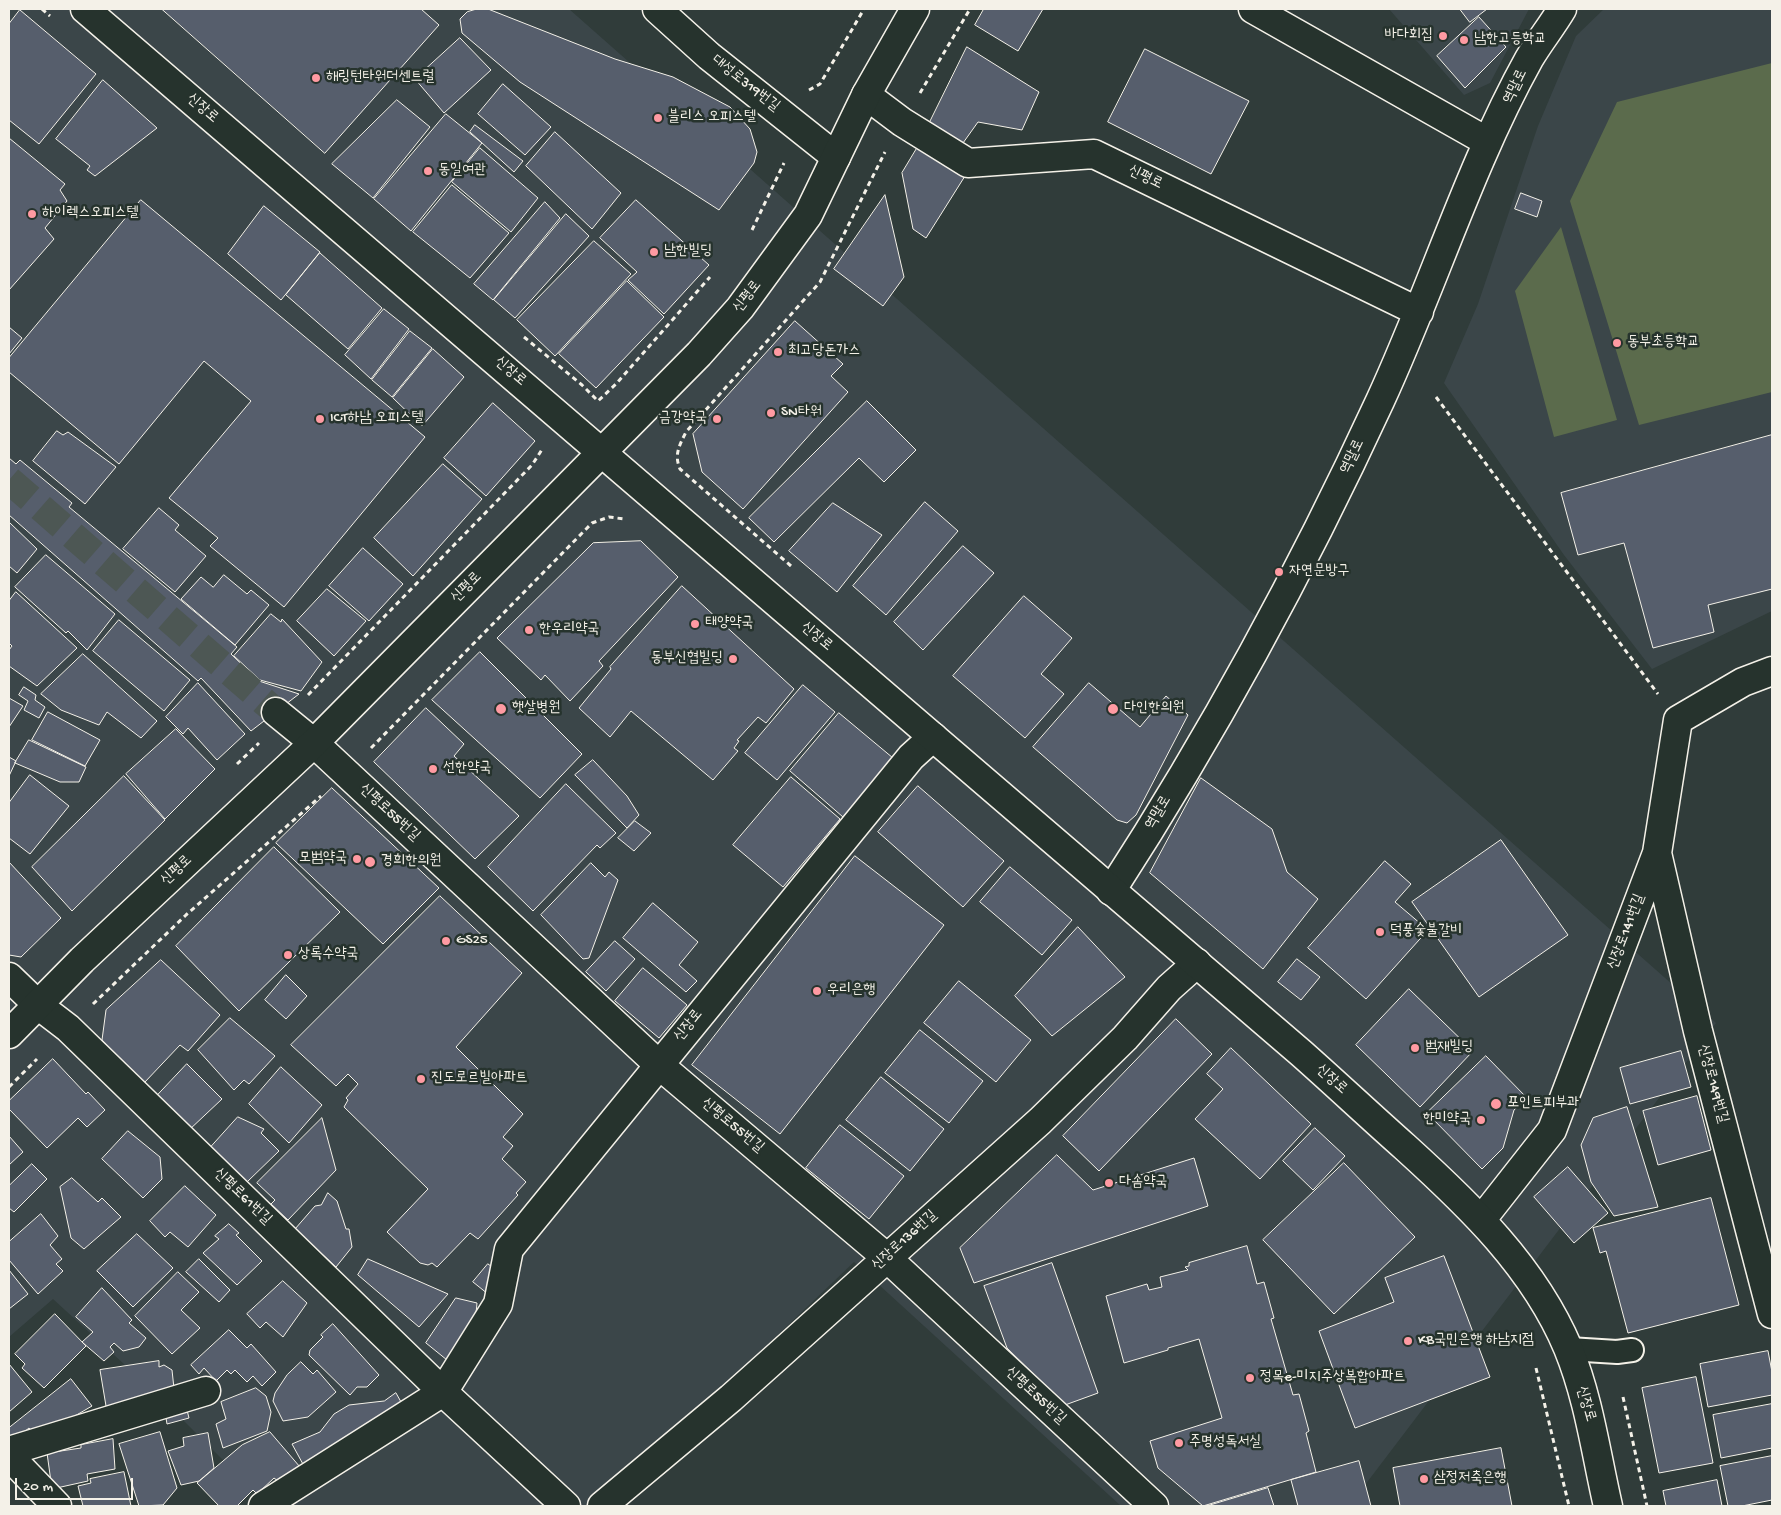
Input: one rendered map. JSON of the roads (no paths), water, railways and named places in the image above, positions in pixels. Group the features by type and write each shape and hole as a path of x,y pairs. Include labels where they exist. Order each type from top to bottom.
{"street":[{"name":"신장로","path":"85,9 1301,1053 1482,1219 1523,1270 1550,1310 1569,1349 1597,1447 1608,1506"},
{"name":"대성로319번길","path":"657,9 709,56 836,157"},
{"name":"신평로","path":"9,1034 82,960 314,743 699,354 740,308 808,215 866,95 915,9"},
{"path":"1253,9 1488,142"},
{"name":"역말로","path":"1111,891 1247,665 1380,402 1488,142 1530,58 1562,9"},
{"name":"신평로","path":"866,95 902,122 968,163 1094,154 1419,312"},
{"name":"신장로141번길","path":"1482,1219 1552,1130 1657,853 1678,720 1743,682 1772,671"},
{"name":"신평로55번길","path":"276,712 314,743 658,1064 886,1257 1148,1504"},
{"name":"신장로","path":"658,1064 911,757 934,737"},
{"name":"신장로149번길","path":"1657,853 1698,1031 1772,1314"},
{"name":"신장로136번길","path":"602,1506 732,1398 886,1257 1040,1121 1125,1038 1169,988 1197,963"},
{"name":"신평로61번길","path":"9,977 38,1005 68,1028 443,1392 566,1506"},
{"path":"263,1506 443,1392 498,1304 509,1249 658,1064"},
{"path":"9,1450 206,1391"},
{"path":"9,1456 57,1506"}],"lane":[{"path":"1569,1349 1617,1352 1632,1350"}],"tunnel":[{"path":"9,480 276,712"}],"place":[{"name":"바다회집","path":"1443,36"},
{"name":"남한고등학교","path":"1464,40"},
{"name":"해링턴타워더센트럴","path":"316,78"},
{"name":"블리스 오피스텔","path":"658,118"},
{"name":"동일여관","path":"428,171"},
{"name":"하이렉스오피스텔","path":"32,214"},
{"name":"남한빌딩","path":"654,252"},
{"name":"동부초등학교","path":"1617,343"},
{"name":"최고당돈가스","path":"778,352"},
{"name":"SN타워","path":"771,413"},
{"name":"ICT하남 오피스텔","path":"320,419"},
{"name":"금강약국","path":"717,419"},
{"name":"자연문방구","path":"1279,572"},
{"name":"태양약국","path":"695,624"},
{"name":"한우리약국","path":"529,630"},
{"name":"동부신협빌딩","path":"733,659"},
{"name":"햇살병원","path":"501,709"},
{"name":"다인한의원","path":"1113,709"},
{"name":"선한약국","path":"433,769"},
{"name":"모범약국","path":"357,859"},
{"name":"경희한의원","path":"370,862"},
{"name":"덕풍숯불갈비","path":"1380,932"},
{"name":"GS25","path":"446,941"},
{"name":"상록수약국","path":"288,955"},
{"name":"우리은행","path":"817,991"},
{"name":"범재빌딩","path":"1415,1048"},
{"name":"진도로르빌아파트","path":"421,1079"},
{"name":"포인트피부과","path":"1496,1104"},
{"name":"한미약국","path":"1481,1120"},
{"name":"다솜약국","path":"1109,1183"},
{"name":"KB국민은행 하남지점","path":"1408,1341"},
{"name":"정목e-미지주상복합아파트","path":"1250,1378"},
{"name":"주명성독서실","path":"1179,1443"},
{"name":"삼정저축은행","path":"1424,1479"}]}
